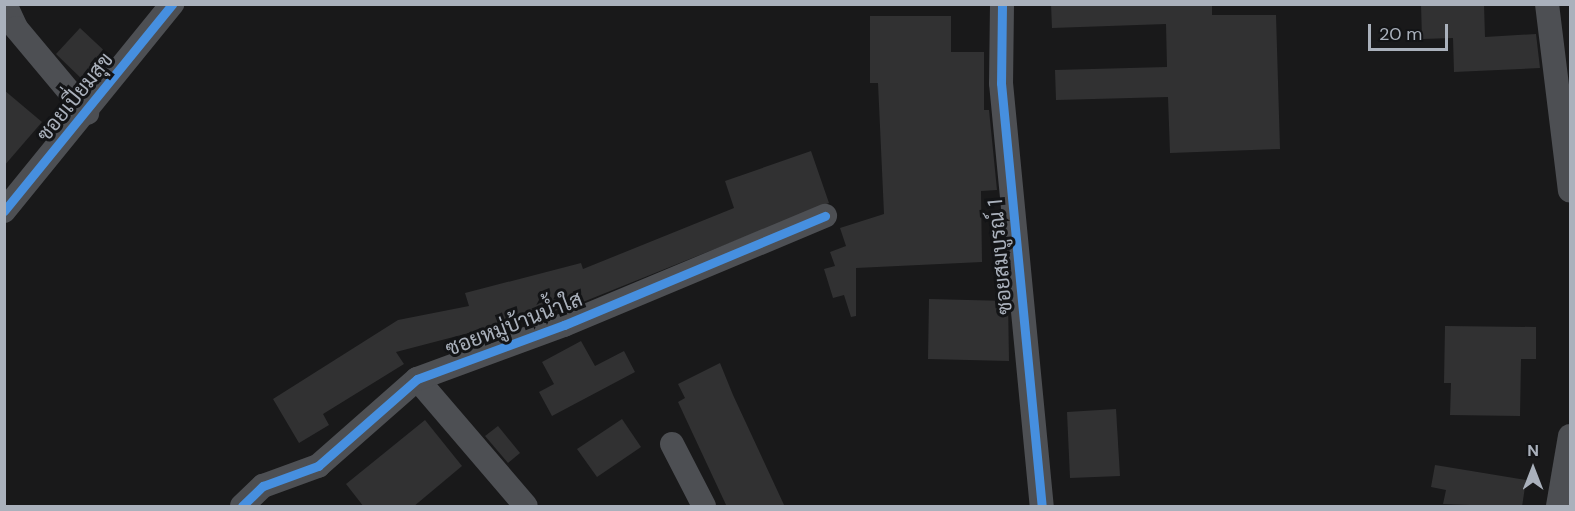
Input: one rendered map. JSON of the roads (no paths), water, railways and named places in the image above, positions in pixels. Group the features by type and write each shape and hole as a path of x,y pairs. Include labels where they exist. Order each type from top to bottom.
{"street":[{"path":"5,4 16,28 87,113"},
{"name":"ซอยเปี่ยมสุข","path":"4,211 87,113 172,4"},
{"name":"ซอยสมบูรณ์ 1","path":"1002,4 1001,83 1042,507"},
{"path":"1550,6 1570,191"},
{"name":"ซอยหมู่บ้านน้ำใส","path":"242,507 263,486 318,466 417,380 564,325 825,216"},
{"path":"417,380 526,507"},
{"path":"1558,507 1570,436"},
{"path":"672,444 704,507"}]}
